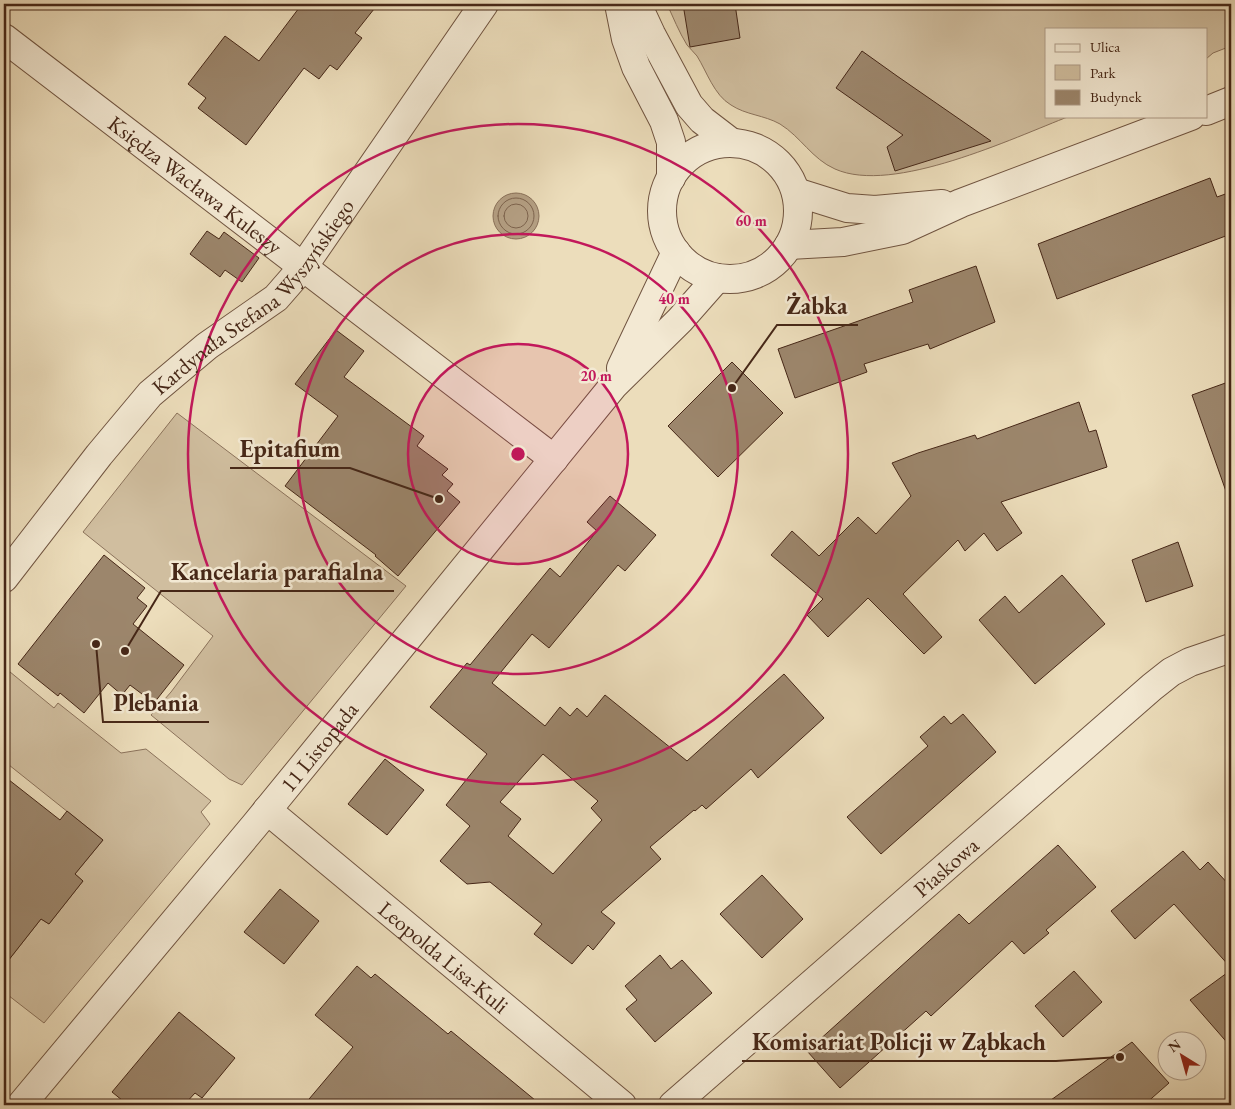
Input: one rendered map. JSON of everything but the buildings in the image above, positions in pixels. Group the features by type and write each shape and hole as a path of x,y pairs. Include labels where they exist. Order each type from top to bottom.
{"street":[{"name":"Kardynała Stefana Wyszyńskiego","path":"4,578 99,455 150,394 207,346 276,298 303,267 484,4"},
{"path":"619,4 626,39 636,67 664,121 671,142 671,178"},
{"path":"637,4 689,105 702,120 732,143"},
{"name":"Księdza Wacława Kuleszy","path":"4,38 554,459"},
{"path":"1208,110 1231,101"},
{"path":"789,245 843,242 902,230 961,203 1187,118"},
{"path":"732,143 753,147 768,154 780,165 789,177 796,192 798,210 796,228 789,245 776,261 758,273 738,278 717,278 688,264 676,252 663,224 662,208 665,192 671,178 680,165 706,147 732,143"},
{"path":"796,192 847,208 875,210 961,203"},
{"path":"614,385 676,252"},
{"path":"614,385 680,320 717,278"},
{"name":"11 Listopada","path":"21,1105 267,810 614,385"},
{"name":"Piaskowa","path":"673,1105 1152,687 1171,672 1190,662 1231,648"},
{"name":"Leopolda Lisa-Kuli","path":"267,810 622,1105"}],"green space":[{"path":"667,4 1231,4 1231,46 1213,53 1208,57 1208,28 1045,28 1045,118 1065,118 953,160 888,175 859,175 835,169 820,160 780,124 743,111 725,101 715,89 697,56 687,45"},
{"path":"177,413 406,586 242,785 229,779 151,715 171,692 213,636 83,532"},
{"path":"4,667 54,708 58,703 121,753 146,749 211,801 201,812 210,824 44,1023 4,992 4,966 41,919 49,924 83,881 75,874 103,840 4,761"}],"water":[{"path":"521,193 525,194 535,203 538,207 538,225 529,235 521,239 511,239 503,235 494,225 493,211 497,203 507,194"}],"place":[{"name":"Żabka","path":"732,388"},
{"name":"Epitafium","path":"439,499"},
{"name":"Plebania","path":"96,644"},
{"name":"Kancelaria parafialna","path":"125,651"},
{"name":"Komisariat Policji w Ząbkach","path":"1120,1057"}]}
